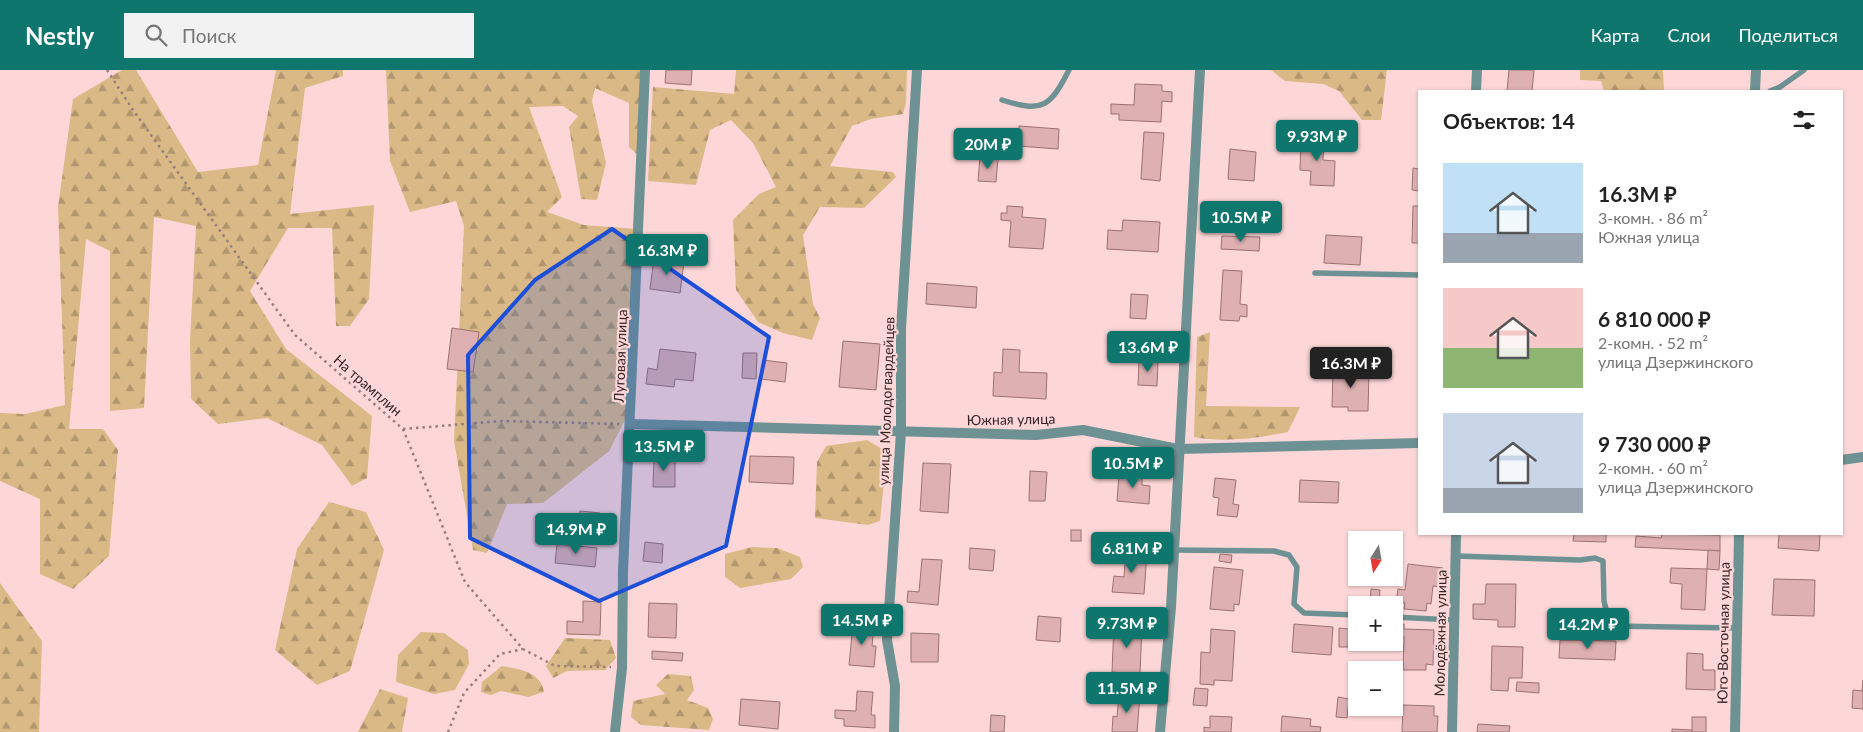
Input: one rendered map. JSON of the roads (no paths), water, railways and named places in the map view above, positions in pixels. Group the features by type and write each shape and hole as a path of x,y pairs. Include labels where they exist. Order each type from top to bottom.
{"street":[{"name":"Луговая улица","path":"615,732 622,668 623,570 631,424 645,70"},
{"name":"улица Молодогвардейцев","path":"894,732 895,686 887,640 901,432 901,329 918,70"},
{"path":"1160,732 1173,550 1200,70"},
{"path":"1476,90 1477,70"},
{"path":"1755,90 1756,70"},
{"name":"Южная улица","path":"631,424 1036,435 1084,430 1178,449 1418,443"},
{"path":"1843,460 1863,457"},
{"name":"Молодёжная улица","path":"1452,732 1456,535"},
{"name":"Юго-Восточная улица","path":"1735,732 1739,535"}],"lane":[{"path":"1002,100 1025,107 1043,105 1055,97 1069,70"},
{"path":"1772,90 1804,70"},
{"path":"1315,273 1418,275"},
{"path":"1173,550 1274,551 1289,555 1297,567 1294,604 1304,613 1348,616"},
{"path":"1456,556 1580,560 1595,558 1603,561 1604,601 1610,626 1737,628"},
{"path":"1403,617 1453,620"}]}
